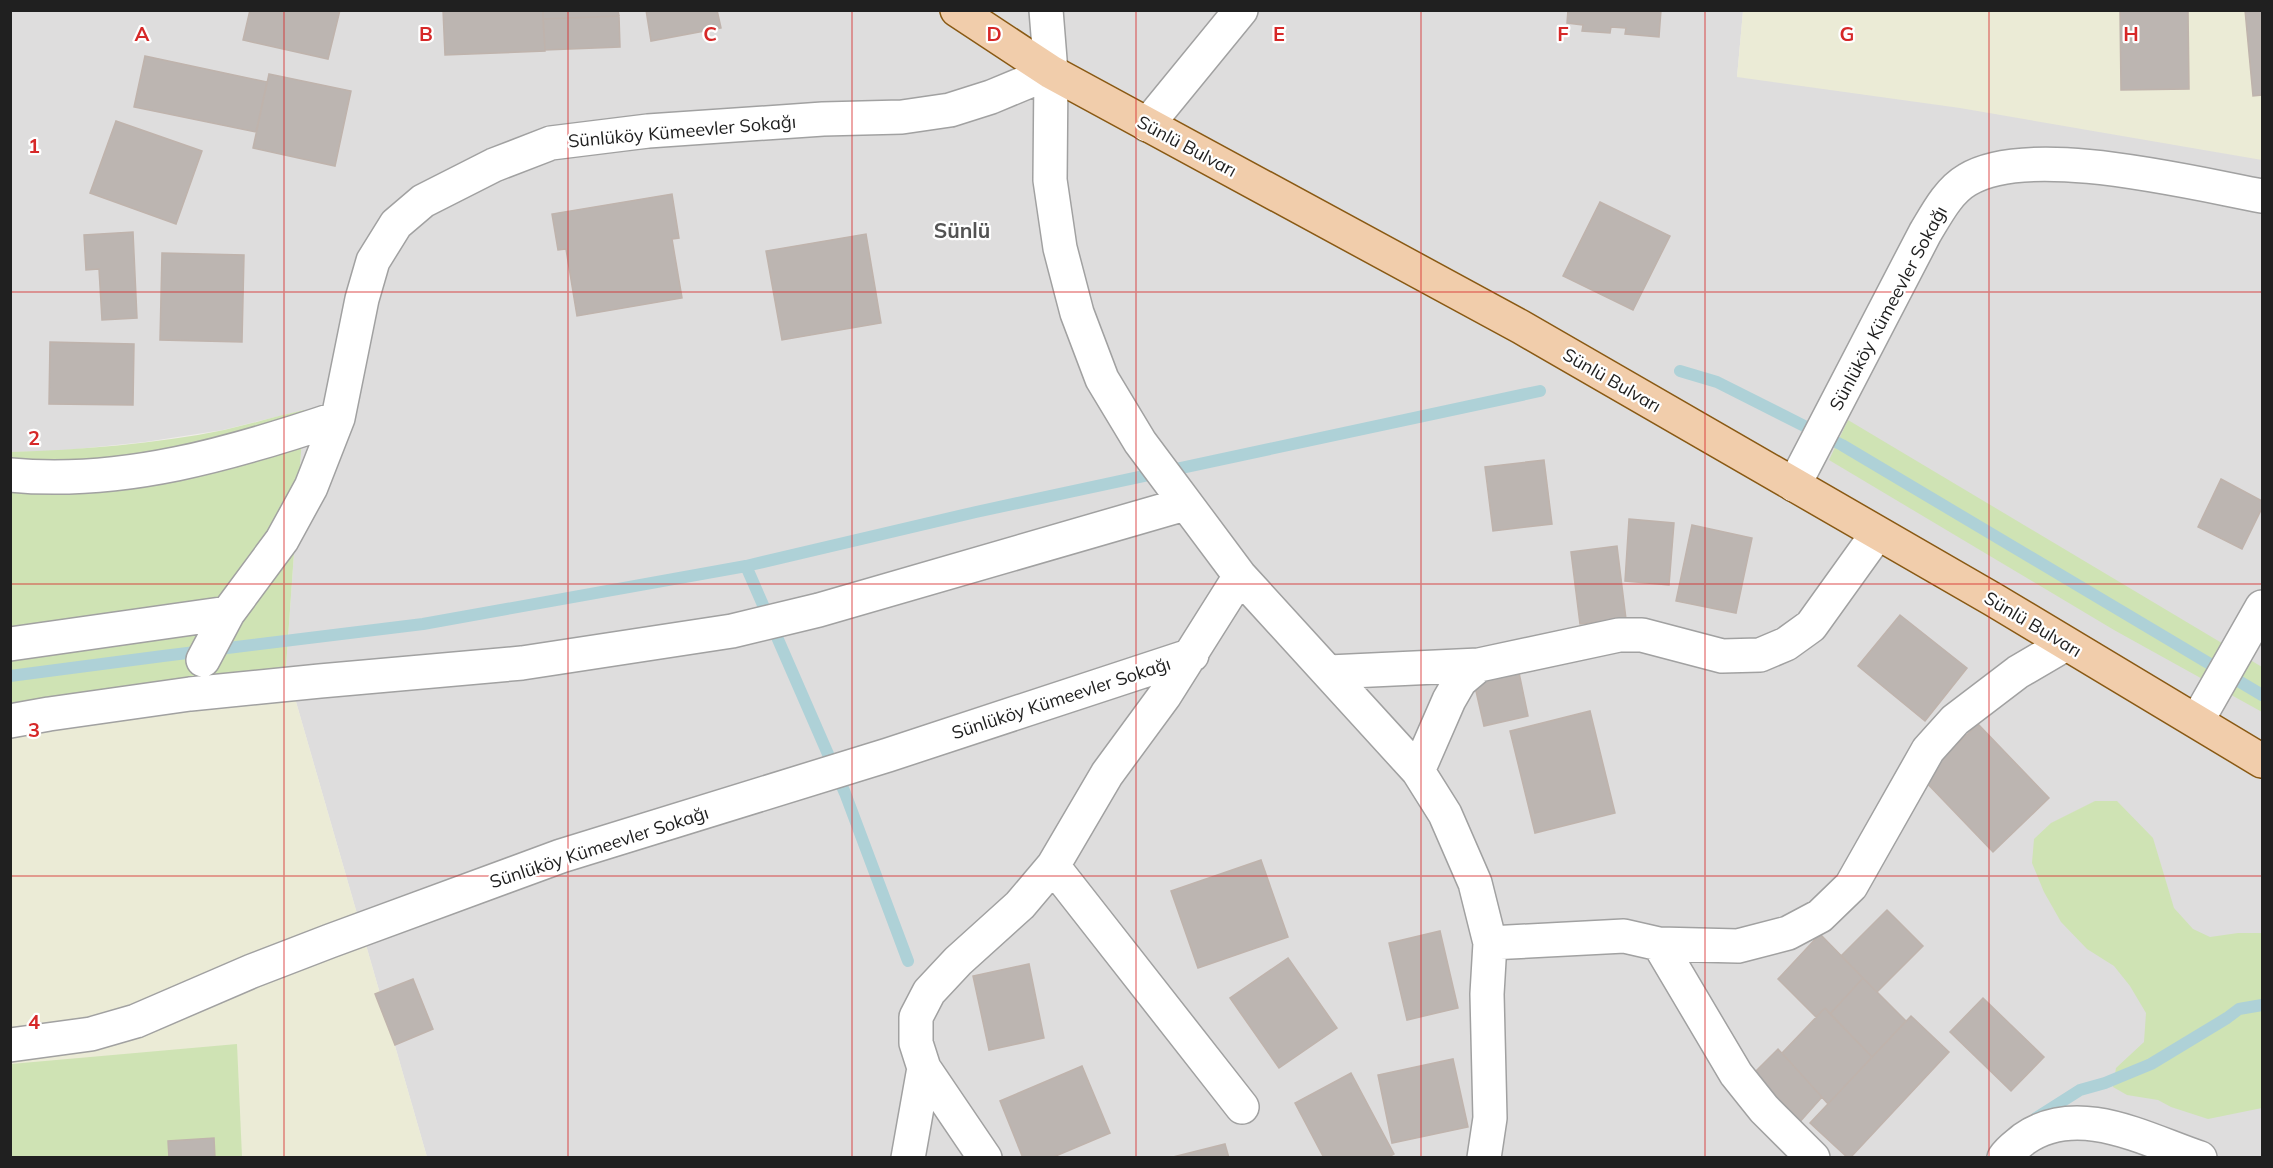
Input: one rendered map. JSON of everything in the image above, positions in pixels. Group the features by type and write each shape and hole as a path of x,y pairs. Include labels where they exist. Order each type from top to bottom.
{"main road":[{"name":"Sünlü Bulvarı","path":"957,10 1052,72 1521,327 2066,644 2262,761"}],"street":[{"path":"1046,10 1052,72 1050,180 1060,248 1077,314 1102,379 1140,442 1240,576 1418,771 1445,814 1475,882 1490,943 1487,994 1490,1118 1484,1158"},
{"path":"1147,125 1241,10"},
{"name":"Sünlüköy Kümeevler Sokağı","path":"203,660 228,613 282,540 311,487 338,418 362,299 373,261 396,224 423,201 494,165 551,143 648,131 823,119 902,117 950,110 991,97 1052,72"},
{"name":"Sünlüköy Kümeevler Sokağı","path":"1794,485 1924,233 1945,201 1965,181 1986,170 2011,165 2066,165 2132,172 2262,196"},
{"path":"10,475 77,476 146,470 271,441 338,418"},
{"path":"10,721 202,693 522,663 732,631 819,610 1185,504"},
{"path":"1329,672 1479,665 1619,635 1642,635 1722,656 1760,655 1786,644 1811,626 1877,534"},
{"name":"Sünlüköy Kümeevler Sokağı","path":"985,1158 924,1068 916,1043 916,1017 929,992 958,961 1020,905 1053,866 1107,774 1166,695 1240,576"},
{"path":"2197,721 2262,607"},
{"path":"10,644 228,613"},
{"path":"1490,943 1624,936 1659,944 1738,946 1788,933 1820,916 1851,886 1928,750 1955,720 2018,672 2066,644"},
{"name":"Sünlüköy Kümeevler Sokağı","path":"10,1046 91,1034 136,1021 252,971 561,856 888,755 1192,656"},
{"path":"1418,771 1449,700 1460,681 1479,665"},
{"path":"1053,866 1242,1107"},
{"path":"1659,944 1736,1074 1764,1109 1813,1158"},
{"name":"Sünlüköy Kümeevler Sokağı","path":"908,1158 924,1068"},
{"path":"2004,1158 2008,1151 2033,1133 2059,1124 2089,1123 2114,1128 2200,1158"}],"shaded area":[{"path":"10,11 1743,11 1737,77 2262,11 2262,1157 427,1157 286,667 304,410 223,430 145,442 58,451 11,452"}],"green space":[{"path":"1743,11 2262,11 2262,160 1960,108 1737,77"},
{"path":"304,410 286,667 11,703 10,452 145,443 224,430"},
{"path":"1848,420 2262,667 2262,712 2114,630 1829,460"},
{"path":"286,667 427,1157 11,1157 10,703"},
{"path":"2095,801 2117,801 2153,838 2174,908 2193,929 2210,937 2238,933 2262,933 2262,1108 2208,1119 2171,1107 2158,1100 2127,1095 2113,1087 2116,1068 2144,1042 2146,1013 2130,986 2114,966 2087,949 2061,922 2044,892 2032,863 2034,839 2051,823"},
{"path":"237,1044 242,1157 11,1158 11,1064"}],"building":[{"path":"250,10 340,10 328,59 243,40"},
{"path":"443,10 543,10 545,51 445,55"},
{"path":"543,10 618,10 619,16 543,19"},
{"path":"646,10 717,10 721,28 651,41"},
{"path":"1568,10 1661,10 1659,37 1625,34 1626,28 1611,27 1610,33 1582,31 1583,25 1567,23"},
{"path":"2120,10 2188,10 2189,89 2121,90"},
{"path":"2245,10 2262,10 2262,95 2253,96"},
{"path":"619,16 620,47 545,50 543,19"},
{"path":"145,56 267,82 256,132 134,107"},
{"path":"269,74 351,91 335,166 253,148"},
{"path":"116,121 202,151 176,224 90,193"},
{"path":"672,194 679,238 672,239 682,298 577,316 566,249 558,250 552,214"},
{"path":"1600,202 1670,236 1633,310 1563,276"},
{"path":"133,232 137,318 102,320 99,269 86,270 84,235"},
{"path":"866,234 881,323 782,340 766,251"},
{"path":"162,253 244,255 242,342 160,340"},
{"path":"50,342 134,344 133,405 49,404"},
{"path":"1544,460 1552,524 1493,531 1485,467"},
{"path":"2221,479 2262,501 2262,508 2242,549 2198,527"},
{"path":"1629,519 1674,523 1669,585 1625,581"},
{"path":"1692,525 1752,538 1736,613 1676,601"},
{"path":"1617,546 1626,619 1580,624 1571,552"},
{"path":"1900,615 1967,668 1925,721 1858,666"},
{"path":"1518,668 1528,716 1484,726 1473,678"},
{"path":"1590,711 1615,813 1535,833 1510,731"},
{"path":"1978,724 2049,798 1993,852 1922,778"},
{"path":"1261,860 1288,937 1198,968 1171,891"},
{"path":"1887,910 1923,946 1877,992 1841,956"},
{"path":"1440,931 1458,1008 1407,1020 1389,943"},
{"path":"1820,934 1863,978 1830,1014 1825,1008 1816,1017 1778,979"},
{"path":"1288,958 1337,1028 1279,1068 1230,998"},
{"path":"1029,964 1044,1038 989,1050 973,976"},
{"path":"1863,978 1906,1021 1872,1057 1830,1014"},
{"path":"413,979 433,1029 395,1045 375,994"},
{"path":"1983,998 2044,1057 2011,1091 1950,1032"},
{"path":"1825,1008 1872,1057 1828,1104 1782,1053"},
{"path":"1911,1016 1949,1052 1848,1158 1810,1123"},
{"path":"1778,1049 1822,1097 1798,1124 1751,1076"},
{"path":"1453,1059 1468,1127 1392,1143 1378,1075"},
{"path":"1082,1066 1110,1133 1051,1158 1023,1158 1000,1101"},
{"path":"1351,1073 1394,1154 1387,1158 1324,1158 1295,1103"},
{"path":"214,1138 215,1158 169,1158 168,1141"},
{"path":"1225,1144 1229,1158 1169,1158"}],"waterway":[{"path":"1680,371 1717,382 1842,445 2262,695"},
{"path":"10,676 423,624 746,566 976,512 1540,391"},
{"path":"746,566 845,793 908,961"},
{"path":"2036,1118 2080,1090 2105,1083 2151,1064 2239,1009 2262,1005"}],"district":[{"name":"Sünlü","path":"962,230"}]}
